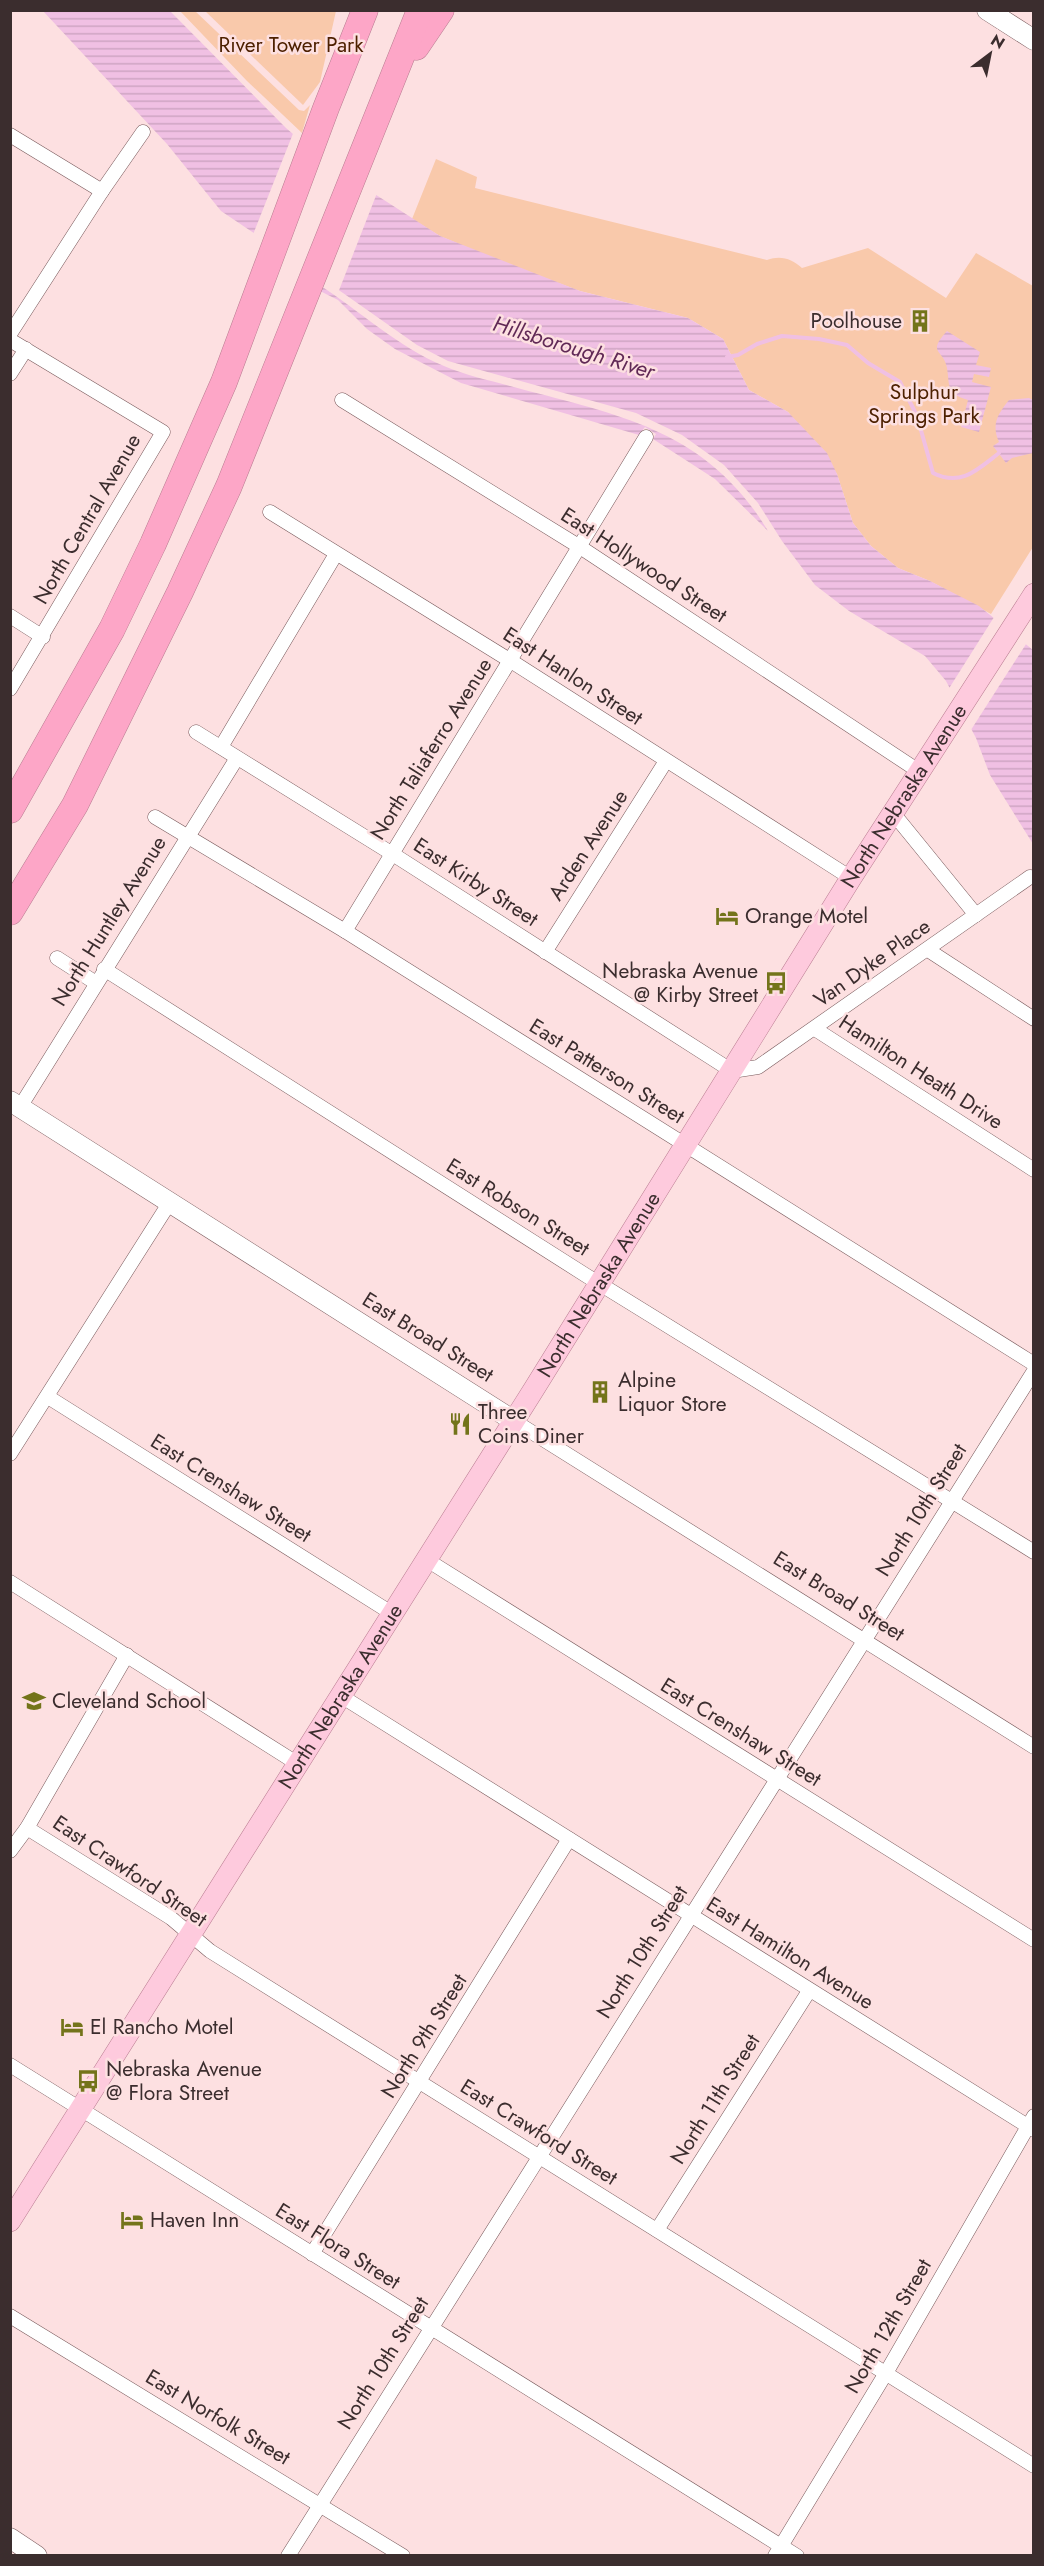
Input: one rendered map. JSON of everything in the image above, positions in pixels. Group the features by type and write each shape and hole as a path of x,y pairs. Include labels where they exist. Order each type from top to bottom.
{"highway":[{"path":"348,53 355,10"},
{"path":"10,810 112,629 153,544 224,382 255,295 365,10"},
{"path":"10,912 75,805 180,592 229,486 420,10"},
{"path":"387,90 441,10"}],"main road":[{"name":"North Nebraska Avenue","path":"10,2221 600,1284 851,878 1028,602"}],"street":[{"path":"987,10 1034,40"},
{"path":"10,334 143,132"},
{"path":"10,135 102,191"},
{"path":"10,340 26,349 10,374"},
{"name":"North Central Avenue","path":"10,689 163,432 26,349"},
{"name":"East Hollywood Street","path":"342,400 580,547 920,772"},
{"name":"North Taliaferro Avenue","path":"345,931 646,437"},
{"name":"East Hanlon Street","path":"270,512 511,661 851,878"},
{"path":"221,747 336,554"},
{"path":"10,616 43,637"},
{"name":"East Kirby Street","path":"196,732 391,853 732,1071"},
{"name":"North Huntley Avenue","path":"15,1104 96,983 237,758"},
{"name":"Arden Avenue","path":"545,952 666,761"},
{"path":"892,813 976,915"},
{"name":"East Patterson Street","path":"155,817 345,931 1034,1364"},
{"name":"Van Dyke Place","path":"732,1071 758,1067 1030,877"},
{"path":"928,950 1034,1019"},
{"path":"57,958 96,983"},
{"name":"East Robson Street","path":"104,969 600,1284 1034,1552"},
{"name":"Hamilton Heath Drive","path":"815,1029 1034,1170"},
{"name":"East Broad Street","path":"15,1104 1034,1747"},
{"path":"10,1454 170,1202"},
{"name":"North 10th Street","path":"288,2556 1034,1371"},
{"name":"East Crenshaw Street","path":"48,1397 393,1614"},
{"name":"East Crenshaw Street","path":"427,1560 1034,1940"},
{"path":"10,1582 298,1764"},
{"path":"10,1851 27,1827 127,1655"},
{"name":"East Hamilton Avenue","path":"341,1696 809,1991 1031,2124"},
{"name":"East Crawford Street","path":"27,1827 171,1918 210,1952 1034,2466"},
{"name":"North 9th Street","path":"312,2254 569,1839"},
{"name":"North 11th Street","path":"657,2230 809,1991"},
{"name":"East Flora Street","path":"10,2065 430,2328 778,2550 797,2556"},
{"name":"North 12th Street","path":"778,2550 886,2373 1031,2124"},
{"name":"East Norfolk Street","path":"10,2316 403,2556"},
{"path":"10,2538 38,2556"}],"green space":[{"path":"180,11 195,11 299,110 304,111 310,105 302,133 247,81"},
{"name":"River Tower Park","path":"205,11 336,11 320,82 303,105"},
{"name":"Sulphur Springs Park","path":"436,159 477,177 475,188 767,260 786,259 802,268 868,248 946,298 976,253 1033,286 1033,547 991,614 930,581 898,568 871,546 853,523 837,474 788,412 749,390 723,339 688,318 580,291 494,259 440,236 412,219"}],"water":[{"name":"Hillsborough River","path":"43,11 170,11 286,128 328,164 440,236 580,291 688,318 723,339 749,390 788,412 827,453 837,474 853,523 871,546 898,568 930,581 979,606 1033,650 1033,844 990,775 976,738 946,681 925,656 849,611 815,585 782,541 758,503 724,465 682,435 636,413 448,361 417,345 221,211 167,144"},
{"path":"318,284 395,339 444,366 622,417 656,431 687,448 717,469 744,496 768,531 715,479 653,439 656,434 645,427 639,435 461,383 395,349 367,329 338,300 316,289"},
{"path":"947,331 980,352 976,365 991,368 989,377 974,374 972,382 991,387 979,432 961,427 968,400 956,395 950,389 947,368 937,348"},
{"path":"1029,398 1033,400 1033,453 1012,458 1006,463 993,446 999,442 996,430 997,420 1009,400"}],"pier":[{"path":"294,131 330,161 377,193 338,293 252,237"},
{"path":"996,614 1028,641 969,733 948,690"}],"waterway":[{"path":"727,357 738,355 757,344 782,336 819,339 847,345 868,363 900,382 917,416 933,473 952,478 968,475 999,453"}],"place":[{"name":"Poolhouse","path":"920,321"},
{"name":"Orange Motel","path":"727,916"},
{"name":"Nebraska Avenue @ Kirby Street","path":"776,983"},
{"name":"Alpine Liquor Store","path":"600,1392"},
{"name":"Three Coins Diner","path":"460,1424"},
{"name":"Cleveland School","path":"34,1701"},
{"name":"El Rancho Motel","path":"72,2027"},
{"name":"Nebraska Avenue @ Flora Street","path":"88,2081"},
{"name":"Haven Inn","path":"132,2220"}]}
